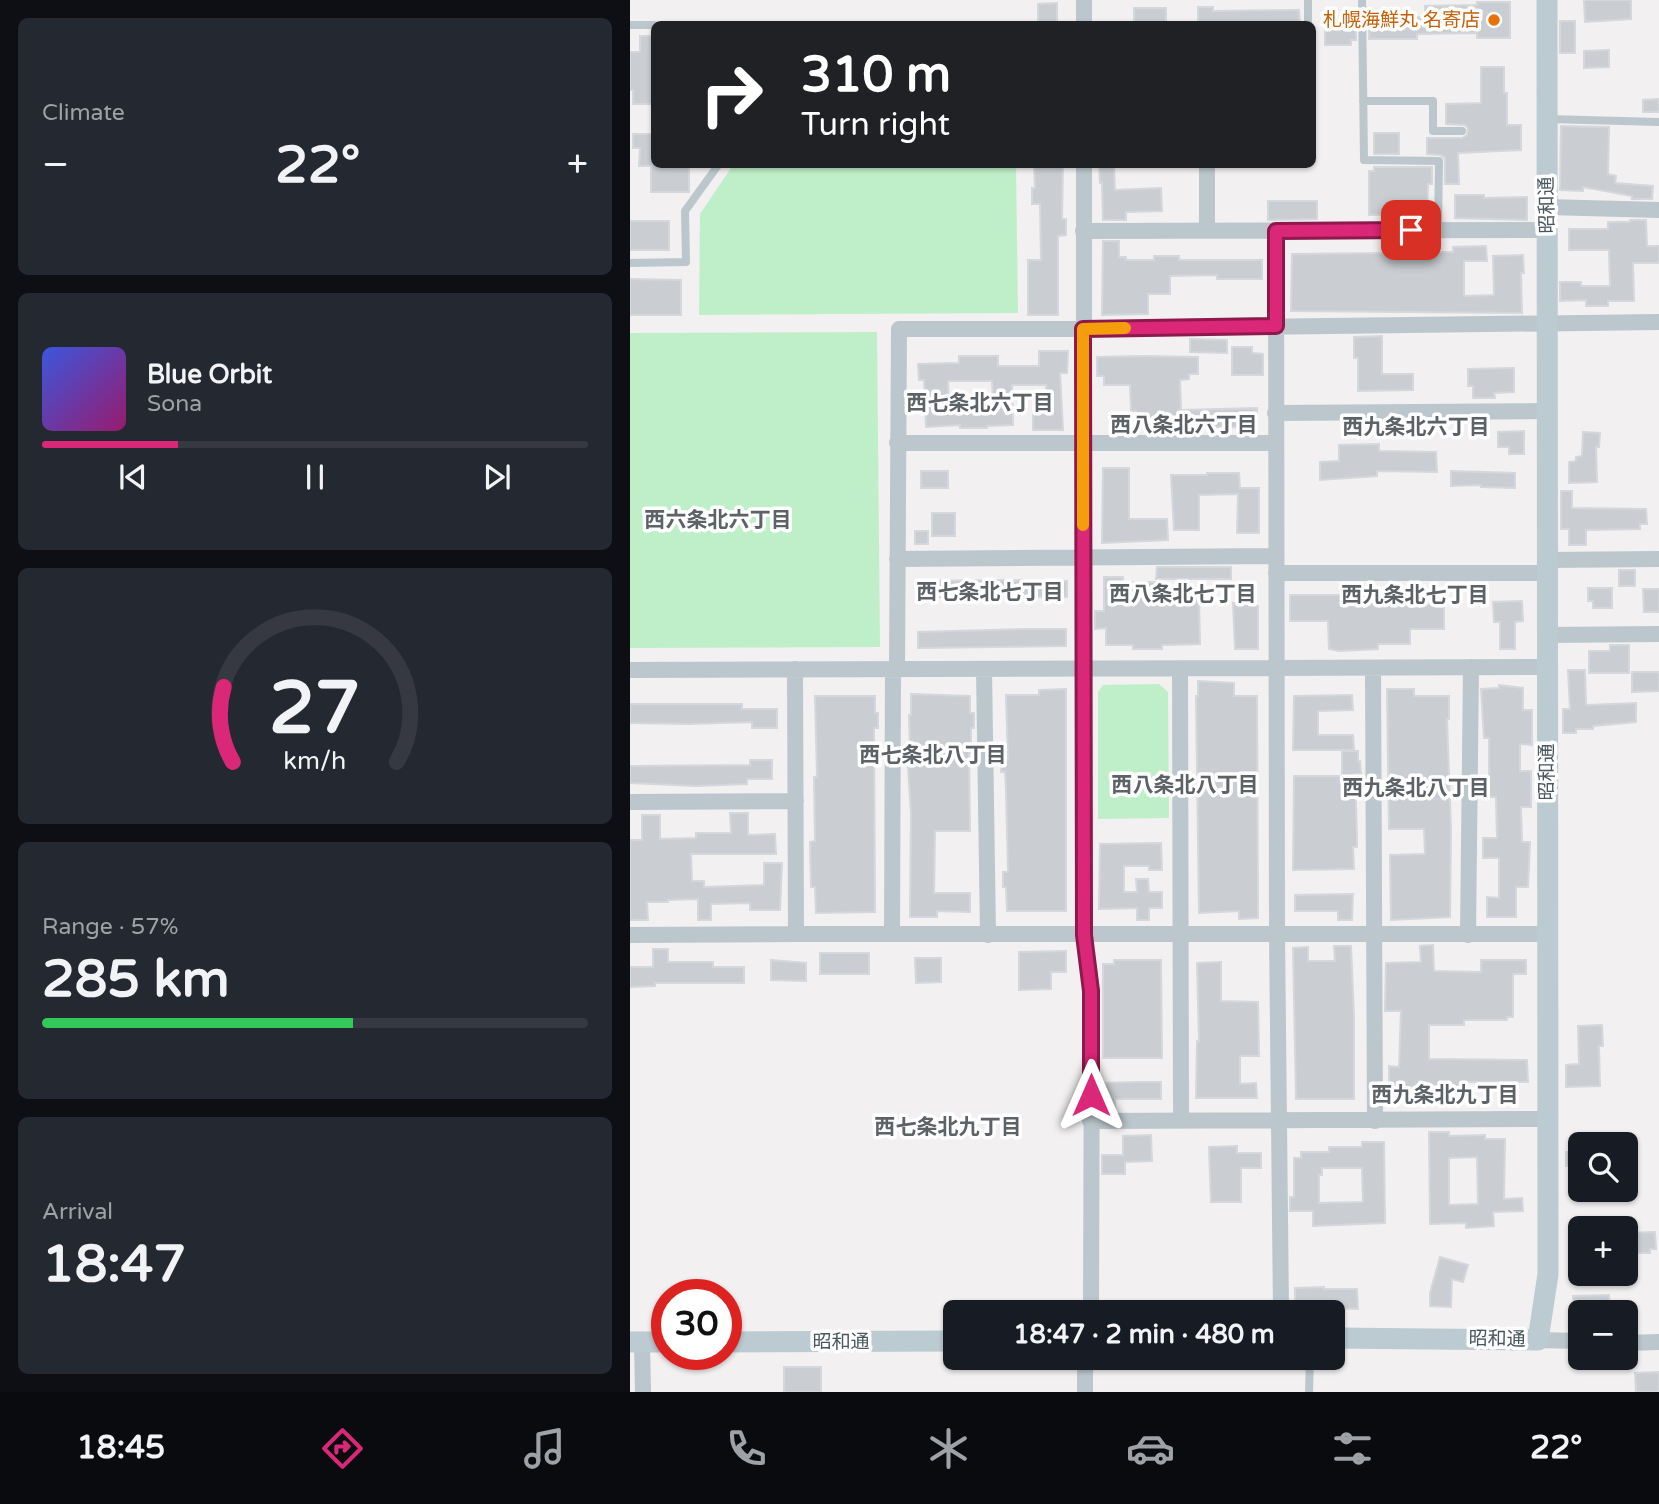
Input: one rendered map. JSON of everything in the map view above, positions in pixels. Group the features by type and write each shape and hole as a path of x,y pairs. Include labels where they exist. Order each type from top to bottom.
{"street":[{"path":"1084,0 1084,21"},
{"name":"昭和通","path":"1345,1338 1538,1339 1548,1274 1547,0"},
{"path":"1084,168 1084,935 1091,991 1091,1300"},
{"path":"1206,168 1207,230"},
{"path":"1547,207 1659,211"},
{"path":"1083,231 1548,230"},
{"path":"1276,231 1277,934 1281,1300"},
{"path":"892,934 899,329 1659,322"},
{"path":"1275,413 1548,411"},
{"path":"897,443 1275,443"},
{"path":"897,559 1276,556"},
{"path":"1276,573 1547,566 1659,559"},
{"path":"1547,635 1659,634"},
{"path":"1468,935 1471,667"},
{"path":"630,670 1547,667"},
{"path":"1180,668 1181,1120"},
{"path":"1373,668 1375,1121"},
{"path":"795,669 796,934"},
{"path":"984,669 988,935"},
{"path":"630,802 796,801"},
{"path":"630,935 1546,934"},
{"path":"1090,1121 1549,1119"},
{"path":"1538,1339 1568,1340"},
{"name":"昭和通","path":"742,1342 943,1341"},
{"path":"636,1342 643,1392"},
{"path":"1638,1343 1659,1342"},
{"path":"1084,1392 1085,1370"}],"lane":[{"path":"1308,0 1308,21"},
{"path":"1362,0 1364,160 1438,161 1438,230"},
{"path":"630,25 651,25"},
{"path":"1363,101 1433,101 1433,131 1462,131"},
{"path":"1546,119 1659,122"},
{"path":"630,263 686,262 685,211 716,168"},
{"path":"1310,1392 1311,1370"}],"green space":[{"path":"731,168 1016,168 1018,313 699,315 700,214"},
{"path":"877,332 880,647 630,648 630,333"},
{"path":"1159,684 1168,692 1169,818 1098,819 1098,692 1103,685"}],"building":[{"path":"1584,0 1631,0 1631,19 1585,22"},
{"path":"1477,2 1510,2 1510,38 1477,38 1477,33 1417,34 1417,39 1369,39 1369,18 1425,17 1425,6 1477,5"},
{"path":"1057,3 1057,21 1038,21 1038,4"},
{"path":"1198,7 1213,7 1213,11 1299,10 1300,21 1198,21"},
{"path":"1134,8 1166,8 1166,21 1134,21"},
{"path":"1560,21 1575,21 1575,53 1560,53"},
{"path":"1325,26 1356,26 1356,40 1351,40 1351,45 1325,45"},
{"path":"640,36 651,36 651,104 633,104 633,90 630,90 630,52 640,52"},
{"path":"1609,50 1609,67 1584,68 1584,51"},
{"path":"1481,67 1504,67 1507,125 1521,125 1521,150 1458,153 1459,184 1445,184 1445,158 1427,154 1427,138 1462,138 1467,135 1468,128 1465,125 1446,124 1446,104 1481,103"},
{"path":"1659,99 1659,112 1643,112 1643,100"},
{"path":"1561,126 1609,127 1608,174 1616,176 1615,183 1653,186 1652,199 1632,199 1632,196 1583,187 1583,191 1560,190"},
{"path":"1374,133 1399,133 1399,154 1374,154"},
{"path":"633,134 651,134 651,166 639,166 640,148 633,148"},
{"path":"1374,167 1432,167 1432,184 1428,184 1427,220 1406,220 1406,215 1369,215 1369,171 1374,171"},
{"path":"651,168 689,168 689,192 651,192"},
{"path":"1034,168 1063,168 1062,219 1066,219 1066,235 1058,236 1058,315 1028,315 1028,260 1041,260 1040,204 1032,204 1032,188 1035,188"},
{"path":"1099,168 1114,168 1115,190 1161,188 1162,211 1126,212 1126,220 1103,220"},
{"path":"1455,195 1484,195 1484,198 1527,197 1527,220 1455,218"},
{"path":"1268,201 1317,201 1317,219 1268,220"},
{"path":"1646,220 1647,246 1659,246 1659,263 1633,263 1634,301 1608,301 1608,306 1586,306 1586,300 1560,301 1560,282 1581,282 1581,286 1610,286 1609,250 1569,250 1569,229 1608,229 1608,222"},
{"path":"630,221 669,221 669,250 630,250"},
{"path":"1103,241 1119,241 1119,257 1126,257 1126,260 1154,260 1154,256 1179,256 1179,260 1262,260 1262,279 1217,279 1217,275 1170,276 1170,294 1148,294 1148,314 1102,315"},
{"path":"1486,246 1487,261 1464,261 1464,296 1494,295 1493,256 1523,255 1522,313 1291,311 1292,254 1391,253 1392,257 1425,256 1425,252 1453,252 1453,247"},
{"path":"630,279 681,280 681,315 630,315"},
{"path":"1382,336 1382,374 1413,374 1413,390 1358,391 1358,358 1354,358 1354,337"},
{"path":"1190,339 1227,340 1227,353 1190,352"},
{"path":"1232,347 1252,347 1252,353 1263,354 1263,375 1232,375"},
{"path":"1039,351 1068,351 1067,373 1060,373 1063,430 1033,430 1033,413 1047,413 1046,385 1012,385 1013,425 987,428 960,428 960,425 926,427 924,380 919,380 918,364 959,363 959,356 998,356 998,366 1039,366","holes":["948,381 992,381 993,406 949,406"]},
{"path":"1097,357 1198,357 1198,374 1189,374 1189,379 1180,380 1181,410 1257,408 1257,427 1164,428 1164,422 1137,422 1136,411 1131,411 1130,385 1104,385 1104,376 1097,376"},
{"path":"1514,368 1514,392 1494,393 1495,398 1473,398 1473,386 1468,386 1468,369"},
{"path":"1524,431 1524,454 1509,454 1509,447 1498,447 1498,432"},
{"path":"1583,432 1600,433 1599,447 1596,447 1597,482 1569,483 1569,462 1582,456"},
{"path":"1379,444 1379,451 1436,452 1437,472 1377,471 1377,476 1320,480 1320,462 1339,461 1339,445"},
{"path":"1103,468 1129,468 1129,519 1167,519 1168,540 1102,543"},
{"path":"921,471 948,471 948,488 921,488"},
{"path":"1451,471 1515,473 1515,488 1451,486"},
{"path":"1239,473 1240,488 1259,488 1259,533 1237,533 1238,494 1199,495 1199,530 1174,530 1171,475"},
{"path":"1561,491 1572,491 1572,508 1646,509 1647,524 1640,524 1640,529 1586,530 1586,545 1569,545 1569,529 1561,529"},
{"path":"932,513 955,513 955,536 932,536"},
{"path":"915,531 928,531 928,544 915,544"},
{"path":"1157,567 1231,567 1231,579 1156,579"},
{"path":"1619,570 1635,570 1635,586 1619,586"},
{"path":"1104,577 1123,577 1123,582 1155,582 1154,592 1199,598 1200,644 1162,645 1162,649 1106,645 1106,628 1095,629 1095,611 1104,611"},
{"path":"917,581 1067,581 1067,597 917,597"},
{"path":"1351,584 1364,584 1364,588 1373,588 1373,591 1422,591 1422,604 1444,604 1444,629 1410,629 1410,644 1378,644 1378,649 1339,651 1329,649 1328,621 1290,621 1290,595 1351,595"},
{"path":"1588,588 1612,588 1612,608 1593,608 1593,601 1588,601"},
{"path":"1643,589 1659,589 1659,612 1644,612"},
{"path":"1522,601 1523,621 1515,622 1515,649 1500,649 1500,622 1494,622 1493,602"},
{"path":"1233,603 1258,606 1258,649 1235,649"},
{"path":"1066,629 1066,646 918,648 918,632"},
{"path":"1610,645 1629,645 1629,673 1589,673 1589,651 1610,651"},
{"path":"1568,670 1585,670 1586,705 1636,703 1636,722 1593,726 1593,729 1576,729 1576,733 1563,733 1563,709 1570,709"},
{"path":"1632,672 1659,672 1659,691 1632,692"},
{"path":"1198,681 1234,683 1234,696 1257,696 1258,918 1239,919 1239,911 1199,913"},
{"path":"1499,685 1523,688 1523,710 1532,710 1532,745 1520,744 1520,771 1531,771 1531,807 1521,807 1522,842 1530,842 1528,887 1516,887 1516,917 1487,917 1487,897 1499,898 1499,858 1483,858 1483,838 1497,838 1496,797 1483,797 1483,779 1489,779 1489,738 1484,738 1481,689 1499,688"},
{"path":"1066,689 1066,911 1007,911 1006,887 1003,887 1003,872 1008,872 1006,790 1005,772 1001,772 1001,759 1008,759 1006,695 1039,695 1039,690"},
{"path":"1387,689 1414,689 1414,696 1449,696 1447,719 1451,829 1450,917 1391,920 1390,855 1425,854 1424,829 1389,829"},
{"path":"911,694 970,696 970,713 974,713 974,728 971,728 969,753 970,831 935,831 934,893 970,893 970,912 937,911 937,917 910,917 911,814 907,752 910,752"},
{"path":"1352,695 1353,710 1318,711 1318,735 1353,735 1354,750 1293,750 1294,696"},
{"path":"815,696 875,696 878,728 874,728 875,912 816,913 815,887 811,887 810,842 815,841"},
{"path":"630,704 742,704 742,709 777,709 777,728 752,728 752,722 630,723"},
{"path":"1342,751 1358,751 1360,761 1361,774 1355,774 1357,847 1353,847 1354,869 1293,870 1294,776 1342,776"},
{"path":"750,760 772,760 772,779 747,779 747,784 696,786 630,783 630,766 750,765"},
{"path":"730,813 748,813 748,835 775,834 776,854 691,854 692,881 704,881 704,887 764,885 764,863 782,863 780,910 750,910 750,903 711,904 711,920 698,920 698,899 668,900 647,902 648,920 630,920 630,840 642,840 642,815 660,815 660,839 696,838 696,833 731,833"},
{"path":"1161,843 1162,870 1149,870 1149,866 1124,866 1124,892 1137,892 1136,879 1148,879 1149,892 1162,892 1162,908 1149,908 1149,920 1137,920 1137,908 1099,909 1100,844"},
{"path":"1353,894 1352,920 1338,920 1338,911 1295,911 1295,895"},
{"path":"1433,945 1434,971 1481,972 1481,960 1526,960 1526,974 1513,974 1513,1017 1507,1017 1507,1020 1464,1020 1464,1025 1429,1025 1429,1059 1527,1060 1528,1082 1464,1082 1464,1086 1426,1087 1427,1101 1389,1101 1389,1066 1399,1067 1401,1011 1385,1011 1386,963 1421,962 1420,946"},
{"path":"1334,946 1351,946 1354,1099 1296,1099 1293,948 1308,947 1308,961 1335,961"},
{"path":"653,949 668,949 668,962 713,962 713,967 744,967 744,983 655,983 655,986 630,987 630,967 653,967"},
{"path":"1066,951 1066,972 1051,972 1051,989 1019,990 1019,952"},
{"path":"820,953 869,953 869,974 820,974"},
{"path":"915,958 941,958 941,982 916,983"},
{"path":"771,960 806,963 806,981 771,980"},
{"path":"1114,960 1161,960 1162,1058 1103,1058 1103,964 1114,964"},
{"path":"1221,962 1221,1001 1258,1002 1259,1056 1240,1056 1240,1084 1256,1083 1257,1098 1196,1098 1199,1041 1197,963"},
{"path":"1602,1025 1603,1046 1599,1046 1600,1086 1566,1087 1566,1065 1579,1064 1578,1026"},
{"path":"1161,1082 1161,1099 1115,1099 1115,1110 1102,1110 1102,1083"},
{"path":"1429,1132 1449,1132 1449,1136 1485,1135 1485,1139 1505,1139 1504,1199 1522,1198 1523,1211 1493,1212 1494,1226 1466,1228 1466,1223 1430,1224","holes":["1477,1157 1478,1204 1449,1205 1449,1158"]},
{"path":"1151,1135 1152,1161 1125,1162 1125,1174 1102,1174 1102,1155 1123,1155 1123,1136"},
{"path":"1362,1142 1384,1142 1385,1223 1313,1226 1313,1211 1290,1211 1290,1197 1294,1197 1294,1158 1301,1158 1301,1152 1329,1152 1329,1147 1362,1147","holes":["1322,1168 1362,1168 1363,1202 1319,1203 1319,1175 1322,1175"]},
{"path":"1237,1146 1237,1153 1261,1153 1261,1168 1241,1168 1241,1202 1211,1202 1209,1147"},
{"path":"1655,1232 1656,1249 1650,1249 1650,1253 1638,1253 1638,1233"},
{"path":"1440,1257 1468,1265 1463,1282 1452,1279 1451,1307 1430,1306 1430,1293"},
{"path":"1295,1288 1357,1289 1358,1309 1345,1309 1345,1300 1295,1300"},
{"path":"1609,1295 1609,1300 1573,1300 1573,1296"},
{"path":"784,1367 821,1367 821,1392 784,1392"},
{"path":"1659,1372 1659,1392 1636,1392 1635,1373"}],"slow traffic":[{"path":"1083,525 1083,329 1125,328"}],"place":[{"name":"札幌海鮮丸 名寄店","path":"1494,20"}],"district":[{"name":"西七条北六丁目","path":"980,403"},
{"name":"西八条北六丁目","path":"1184,425"},
{"name":"西九条北六丁目","path":"1416,427"},
{"name":"西六条北六丁目","path":"718,520"},
{"name":"西七条北七丁目","path":"990,592"},
{"name":"西八条北七丁目","path":"1183,594"},
{"name":"西九条北七丁目","path":"1415,595"},
{"name":"西七条北八丁目","path":"933,755"},
{"name":"西八条北八丁目","path":"1185,785"},
{"name":"西九条北八丁目","path":"1416,788"},
{"name":"西九条北九丁目","path":"1445,1095"},
{"name":"西七条北九丁目","path":"948,1127"}],"route":[{"path":"1091,1095 1091,991 1084,935 1083,329 1276,326 1276,231 1411,230"}]}
